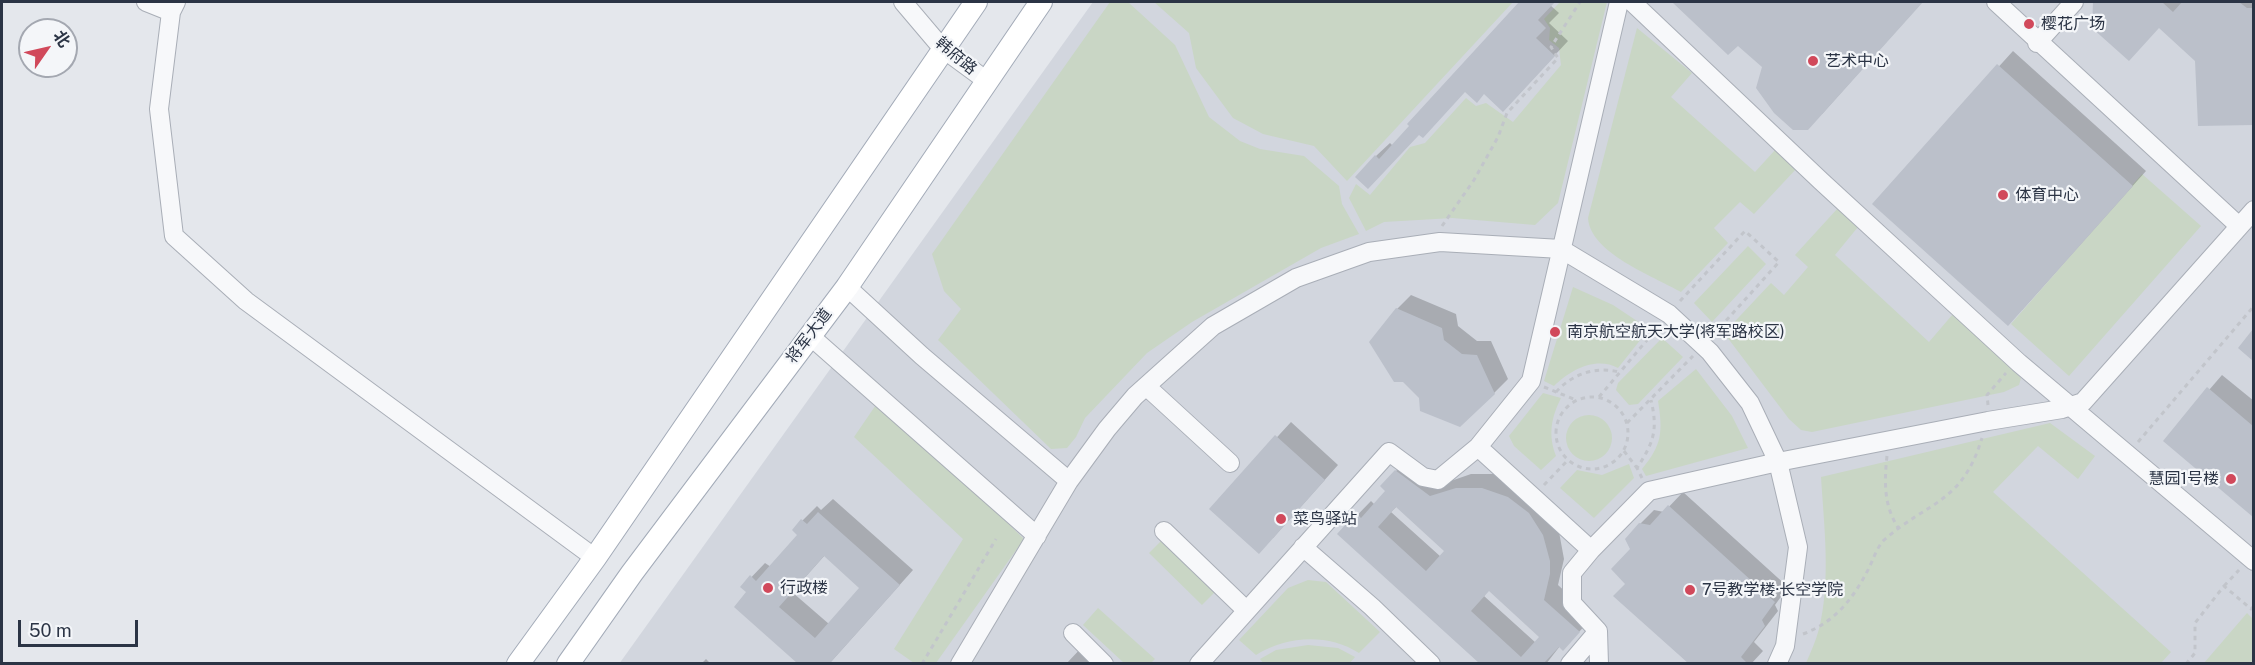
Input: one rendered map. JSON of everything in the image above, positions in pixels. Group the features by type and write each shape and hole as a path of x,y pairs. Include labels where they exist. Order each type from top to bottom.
{"main road":[{"path":"518,663 595,558 942,48 976,2"},
{"name":"将军大道","path":"568,663 632,573 847,287 1041,2"}],"street":[{"path":"146,2 173,7 159,109 174,236 246,301 595,558"},
{"name":"韩府路","path":"903,2 942,48 987,81"},
{"path":"1199,663 1389,452 1423,477 1438,480 1478,447 1531,381 1619,2"},
{"path":"1632,2 1821,181 2019,363 2127,456 2247,565"},
{"path":"1996,2 2037,43 2239,226"},
{"path":"2037,43 2074,2"},
{"path":"1599,663 1598,631 1572,603 1572,573 1591,550 1649,491 1778,462 1988,420 2069,407 2083,402 2253,210"},
{"path":"960,663 1069,481 1107,429 1146,386 1213,326 1296,278 1368,252 1440,242 1561,249 1669,314 1710,352 1750,403 1778,462 1798,547 1786,637 1777,663"},
{"path":"847,287 922,356 1069,481"},
{"path":"809,335 1037,536"},
{"path":"1146,386 1230,463"},
{"path":"1478,447 1591,550"},
{"path":"1164,531 1246,610"},
{"path":"1303,548 1372,607 1431,663"},
{"path":"1570,663 1598,631"},
{"path":"1073,633 1104,663"}],"path":[{"path":"1440,242 1443,221 1474,180 1498,137 1507,113 1558,58 1551,47 1580,2"},
{"path":"2127,456 2253,306"},
{"path":"1786,637 1795,637 1819,628 1836,616 1859,586 1882,542 1928,511 1967,476 1988,420 1987,395 2010,368 2019,363"},
{"path":"1556,392 1563,384 1586,373 1597,370 1620,372"},
{"path":"1531,381 1576,400"},
{"path":"1599,397 1611,402 1627,420 1629,432 1624,451 1612,464 1601,469 1578,467 1568,460 1560,451 1556,428 1566,407 1576,400 1599,397"},
{"path":"1637,468 1649,449 1655,433 1651,400"},
{"path":"1886,441 1886,491 1889,514 1899,529"},
{"path":"1624,451 1637,468 1649,491"},
{"path":"1533,497 1568,460"},
{"path":"922,663 996,539"},
{"path":"2186,663 2195,653 2194,623 2224,586 2247,565"},
{"path":"2224,586 2251,609 2253,606"}],"shaded area":[{"name":"南京航空航天大学(将军路校区)","path":"1093,2 2253,2 2253,663 619,664"}],"green space":[{"path":"1110,2 1128,2 1175,45 1209,117 1240,141 1260,149 1304,156 1339,186 1342,204 1359,234 1321,248 1192,322 1147,353 1085,418 1076,437 1067,448 1051,449 938,340 961,309 944,291 932,254"},
{"path":"1154,2 1513,2 1347,181 1314,146 1263,134 1233,118 1196,68 1189,33"},
{"path":"1560,2 1607,2 1558,203 1535,225 1452,218 1384,222 1366,231 1349,198 1356,184 1370,195 1410,147 1425,143 1466,98 1476,106 1486,103 1513,122 1561,65 1559,48 1549,40 1550,28 1544,19"},
{"path":"1637,28 1692,73 1671,97 1755,172 1776,149 1797,168 1754,214 1740,202 1714,228 1728,243 1681,292 1611,253 1591,231 1588,218"},
{"path":"2142,174 2201,226 2069,376 2011,324"},
{"path":"1838,208 1858,227 1835,255 1929,342 1953,314 2021,378 2019,385 2004,392 1812,432 1801,430 1789,419 1724,333 1771,283 1784,295 1808,267 1795,255"},
{"path":"1748,246 1766,264 1712,322 1694,303"},
{"path":"1573,287 1613,305 1649,329 1618,368 1601,364 1584,366 1554,386 1544,381"},
{"path":"1662,338 1683,357 1638,404 1629,405 1616,390 1618,383"},
{"path":"1696,369 1732,416 1748,448 1646,476 1642,469 1654,453 1659,438 1658,401"},
{"path":"1543,393 1561,398 1552,427 1552,441 1556,456 1541,470 1514,446 1509,436"},
{"path":"880,399 1024,539 936,663 914,663 894,649 963,539 854,437"},
{"path":"1589,415 1605,422 1612,438 1605,454 1589,461 1573,454 1566,438 1573,422"},
{"path":"2050,423 2095,456 2078,479 2038,446 1993,492 2171,652 2161,663 1806,663 1819,629 1825,591 1826,553 1821,477"},
{"path":"1629,464 1634,478 1594,518 1560,488 1577,470 1602,475"},
{"path":"1165,537 1218,589 1202,605 1149,553"},
{"path":"1308,580 1326,582 1380,632 1359,653 1334,642 1307,639 1281,644 1256,655 1239,640 1288,588"},
{"path":"1098,608 1155,659 1151,663 1124,663 1083,625"},
{"path":"2247,613 2253,619 2253,663 2204,663"},
{"path":"1308,645 1338,648 1355,657 1349,664 1264,664 1260,659 1276,650"}],"building":[{"path":"1519,2 1555,2 1538,20 1546,28 1536,38 1555,56 1503,112 1484,94 1477,103 1465,92 1423,138 1419,135 1368,189 1355,177 1375,155 1379,159 1409,126 1407,124"},
{"name":"艺术中心","path":"1672,2 1923,2 1808,130 1793,130 1774,113 1756,88 1762,67 1738,46 1728,55"},
{"path":"2093,2 2162,2 2173,12 2182,2 2239,2 2247,8 2253,8 2253,125 2198,126 2195,61 2159,28 2129,61 2092,28"},
{"name":"体育中心","path":"1997,64 2133,186 2008,326 1872,204"},
{"path":"1396,308 1442,328 1444,340 1462,354 1477,355 1495,394 1460,427 1420,411 1419,398 1403,382 1394,382 1369,342"},
{"path":"2253,329 2253,361 2238,348"},
{"name":"慧园1号楼","path":"2207,387 2253,426 2253,517 2163,441"},
{"path":"1275,435 1325,480 1259,554 1209,509"},
{"path":"1395,470 1430,496 1456,488 1482,488 1508,497 1529,513 1543,535 1550,561 1550,574 1544,600 1580,632 1563,651 1559,647 1544,663 1479,663 1337,534 1356,513 1361,518 1385,491 1380,486","holes":["1396,507 1444,551 1426,571 1378,527","1489,591 1539,637 1521,657 1471,611"]},
{"name":"7号教学楼·长空学院","path":"1668,505 1775,602 1762,620 1765,626 1741,657 1747,663 1688,663 1613,596 1625,584 1611,569 1630,549 1625,539 1639,523 1650,525"},
{"name":"行政楼","path":"818,512 900,585 830,663 797,663 734,607 746,592 740,587 750,575 756,581 797,535 792,530 801,519 807,524","holes":["824,556 859,588 815,638 779,607"]}],"place":[{"name":"樱花广场","path":"2029,24"},
{"name":"艺术中心","path":"1813,61"},
{"name":"体育中心","path":"2003,195"},
{"name":"南京航空航天大学(将军路校区)","path":"1555,332"},
{"name":"慧园1号楼","path":"2231,479"},
{"name":"菜鸟驿站","path":"1281,519"},
{"name":"行政楼","path":"768,588"},
{"name":"7号教学楼·长空学院","path":"1690,590"}]}
